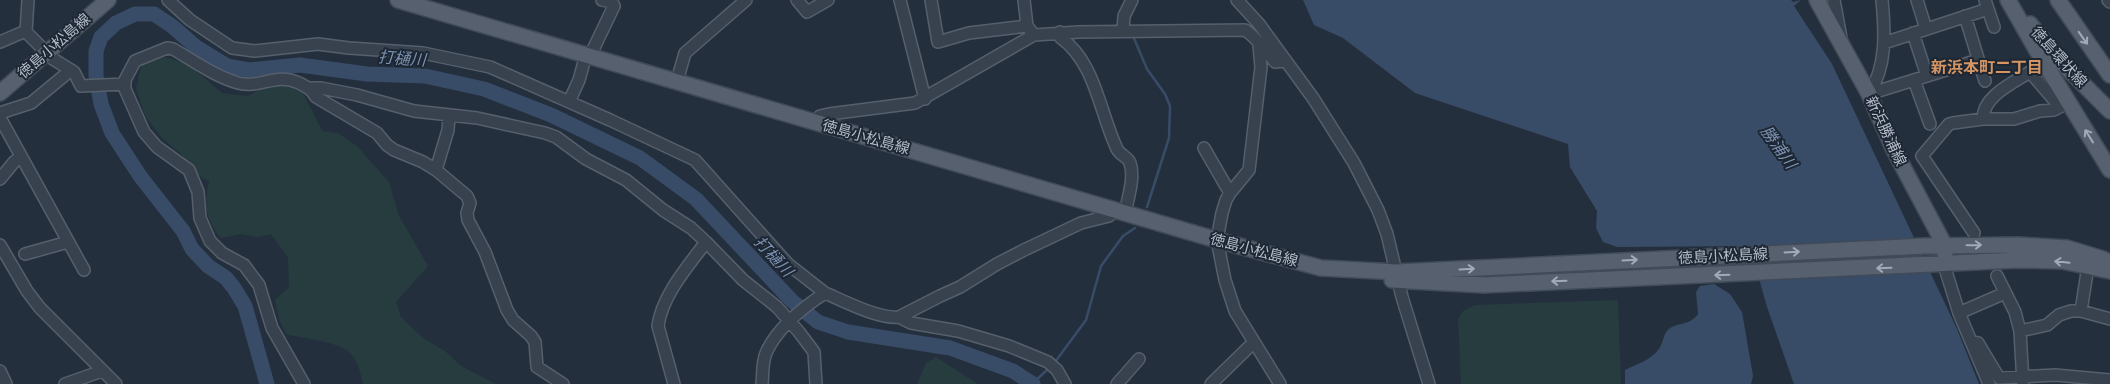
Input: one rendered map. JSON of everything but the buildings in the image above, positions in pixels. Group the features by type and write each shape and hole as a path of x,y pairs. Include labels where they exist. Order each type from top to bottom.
{"main road":[{"name":"徳島小松島線","path":"0,93 108,0"},
{"name":"徳島小松島線","path":"398,0 1217,240 1305,264 1334,269 1398,277 1418,277 1925,246 2019,245 2067,248 2110,263"},
{"name":"新浜勝浦線","path":"1816,0 1842,43 1869,94 1894,150 1945,246"},
{"name":"徳島環状線","path":"2009,0 2064,105 2109,166"},
{"name":"徳島環状線","path":"2009,0 2062,63 2110,111"},
{"name":"徳島環状線","path":"2058,0 2110,75"},
{"path":"1939,265 1945,246"},
{"name":"徳島小松島線","path":"1418,277 1484,285 2036,260 2062,261 2110,271"}],"street":[{"path":"28,0 26,32 46,54 71,70 81,86 84,87 120,84 125,80 135,61 167,48 173,49 207,70 239,83 249,84 281,78 290,79 311,88 322,88 357,95 414,111 477,118 556,137 586,159 626,180 663,210 691,228 743,280 791,320 814,352 816,384"},
{"path":"168,0 190,20 232,48 255,52 318,44 423,54 490,67 695,160 788,264 823,294 891,318 899,318 911,323 958,331 1009,346 1048,362 1057,370 1065,384"},
{"path":"569,102 588,55 614,6 612,2 602,0"},
{"path":"677,82 685,52 746,0"},
{"path":"797,0 807,12 828,0"},
{"path":"900,0 926,99"},
{"path":"931,0 938,42 980,31 1246,30 1275,62 1286,61"},
{"path":"1024,0 1031,30"},
{"path":"1124,31 1124,16 1132,0"},
{"path":"1237,0 1259,24 1319,106 1354,163 1381,218 1402,297 1429,384"},
{"path":"1834,0 1842,43"},
{"path":"1869,94 1877,79 1884,43 1882,0"},
{"path":"1917,0 1926,29"},
{"path":"1884,43 1965,16 1986,4 1994,27"},
{"path":"1249,14 1261,67 1253,123 1252,154 1246,176 1230,193 1222,213 1217,240 1232,302 1280,384"},
{"path":"1965,16 1985,81"},
{"path":"819,123 820,116 828,114 915,103 926,99 1031,30"},
{"path":"0,42 21,32"},
{"path":"899,318 960,287 1024,250 1082,223 1121,212 1131,178 1130,162 1117,149 1092,78 1084,63 1072,44 1060,36 1060,32"},
{"path":"1913,33 1927,76"},
{"path":"1869,94 1978,60"},
{"path":"71,70 31,103 3,112 0,117 84,270"},
{"path":"1974,233 1964,214 1922,156 1948,124 1983,119 2014,119 2040,111 2054,110 2064,105 2030,72 1991,98 1983,113 1983,119"},
{"path":"1914,80 1930,124"},
{"path":"120,84 125,89 144,132 157,147 188,170 198,192 200,218 210,241 222,253 244,265 259,285 276,337 304,384"},
{"path":"311,88 316,97 377,133 387,145 436,170 467,196 470,203 467,213 468,220 485,252 507,310 513,320 532,336 535,342 537,367 563,384"},
{"path":"436,170 448,130 449,116"},
{"path":"1204,148 1230,193"},
{"path":"0,179 14,162 21,157"},
{"path":"25,254 68,242"},
{"path":"674,384 658,326 659,319 675,284 706,242"},
{"path":"0,246 27,291 40,308 116,384"},
{"path":"1939,265 1989,384"},
{"path":"2081,311 2088,266"},
{"path":"1997,276 2015,312 2020,331 2023,380"},
{"path":"1959,313 2005,293"},
{"path":"762,384 765,354 778,334 791,320 823,294"},
{"path":"2020,331 2047,325 2059,315 2081,311 2110,319"},
{"path":"1211,384 1254,342"},
{"path":"1972,342 1978,343 1999,378 2023,380 2055,374 2106,381"},
{"path":"1117,384 1139,358"},
{"path":"0,371 6,384"},
{"path":"65,384 102,371"}],"green space":[{"path":"164,57 188,64 222,93 248,96 271,83 300,87 322,131 338,133 357,146 389,182 399,216 428,266 396,302 401,317 423,338 445,351 461,366 496,384 363,384 356,362 347,351 322,341 286,334 279,319 275,300 289,287 288,258 271,234 258,237 241,234 221,238 212,224 207,211 209,181 199,176 181,154 162,138 145,116 136,89 141,65"},
{"path":"1618,300 1621,384 1461,384 1458,319 1463,311 1475,305"},
{"path":"936,357 978,384 917,384 926,363"}],"water":[{"name":"勝浦川","path":"1303,0 1791,0 1793,2 1801,0 1794,6 1832,64 1957,329 1979,384 1794,384 1767,307 1750,246 1617,247 1603,242 1596,228 1597,211 1570,167 1568,144 1415,93 1343,38 1314,25"},
{"path":"1714,284 1730,294 1742,312 1753,376 1751,384 1625,384 1625,370 1656,353 1667,331 1671,328 1691,321 1698,314 1696,292 1700,286"}],"waterway":[{"name":"打樋川","path":"267,384 245,306 226,278 208,266 192,249 183,231 140,176 112,133 101,104 96,76 96,51 101,37 116,23 135,14 154,14 172,26 196,47 227,66 249,70 300,65 367,74 425,76 484,89 551,115 640,158 696,199 792,301 818,322 848,332 950,348 1013,371 1033,384"},
{"path":"1133,36 1147,69 1165,94 1170,106 1169,138 1147,207"},
{"path":"1055,362 1086,320 1101,266 1123,236 1135,228"},
{"path":"1033,383 1049,368"}],"district":[{"name":"新浜本町二丁目","path":"1987,67"}]}
